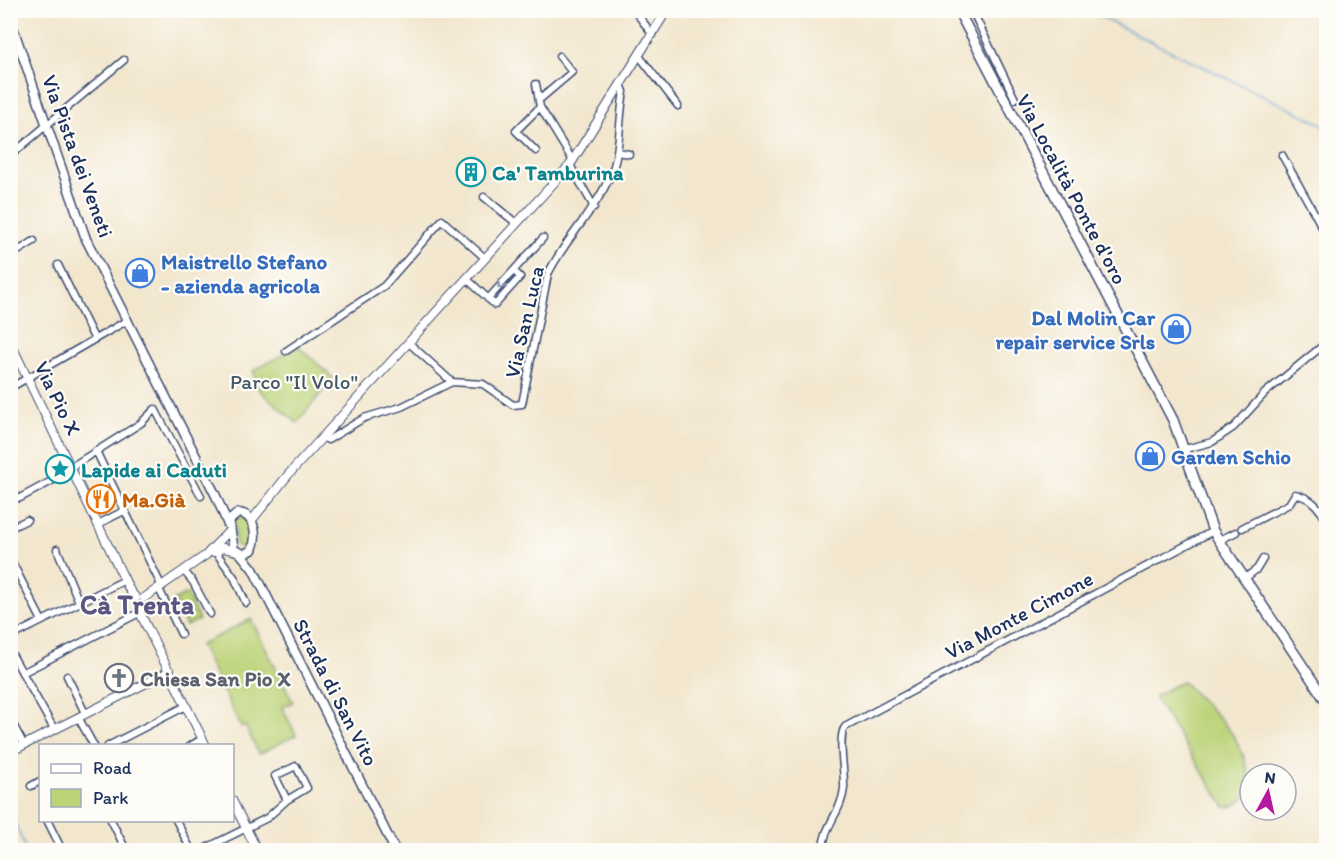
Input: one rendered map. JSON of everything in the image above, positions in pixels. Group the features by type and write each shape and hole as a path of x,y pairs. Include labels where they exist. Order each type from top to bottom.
{"main road":[{"name":"Via Località Ponte d'oro","path":"958,10 1173,420 1218,542 1326,701"},
{"name":"Via Pista dei Veneti","path":"10,19 86,239 216,496 237,552"},
{"name":"Via Pista dei Veneti","path":"216,496 252,520"},
{"path":"228,528 232,515 240,513"},
{"path":"252,520 255,540 252,550 253,569"},
{"path":"237,552 252,550"},
{"name":"Strada di San Vito","path":"237,552 253,569 395,850"}],"street":[{"path":"634,10 653,35"},
{"path":"252,520 265,501 572,163 622,86 667,10"},
{"name":"Via Località Ponte d'oro","path":"972,10 1015,99"},
{"path":"536,151 516,131 540,103 572,72 559,56"},
{"path":"640,57 678,106"},
{"path":"10,156 124,60"},
{"path":"536,84 540,103 594,207"},
{"name":"Via San Luca","path":"324,438 328,440 364,418 401,407 452,382 483,384 513,405 522,404 548,274 555,260 594,207 606,184 617,152 624,92 622,86"},
{"path":"617,152 629,154"},
{"path":"1282,155 1326,234"},
{"path":"484,197 516,223"},
{"path":"286,351 384,286 442,220 485,258"},
{"path":"467,279 488,299 543,238"},
{"path":"10,256 34,241"},
{"path":"58,265 94,338"},
{"path":"10,388 128,320"},
{"name":"Via Pio X","path":"10,342 124,580 140,598 135,604 204,742"},
{"path":"409,343 452,382"},
{"path":"1185,449 1212,442 1234,427 1265,393 1326,343"},
{"path":"10,499 20,498 71,468 148,418 155,409 201,496"},
{"path":"96,451 182,634"},
{"path":"1218,542 1289,504 1294,494 1306,496 1315,503 1326,519"},
{"path":"240,513 265,501"},
{"path":"98,524 124,511"},
{"path":"10,528 27,520"},
{"path":"206,555 228,528"},
{"name":"Via Monte Cimone","path":"823,850 825,830 842,799 844,767 842,731 925,683 1213,531"},
{"path":"140,598 160,588 206,555 223,548 237,552"},
{"path":"57,549 80,602"},
{"path":"215,551 234,577 246,603"},
{"path":"10,558 42,621"},
{"path":"1244,579 1257,569 1263,559"},
{"path":"184,571 193,582 210,614"},
{"path":"10,637 124,580"},
{"path":"22,673 140,610"},
{"path":"10,651 54,729"},
{"path":"10,752 170,672"},
{"path":"67,676 93,744"},
{"path":"112,744 186,706"},
{"path":"10,719 24,745"},
{"path":"202,850 267,818 287,800 307,788 296,766 275,776 287,800"},
{"path":"31,786 39,782"},
{"path":"234,804 257,850"},
{"path":"48,822 62,850"},
{"path":"112,822 126,850"},
{"path":"177,822 192,850"}],"green space":[{"name":"Parco \"Il Volo\"","path":"298,346 333,378 297,423 259,390 253,371"},
{"path":"242,516 250,534 249,546 244,549 236,545 234,519"},
{"path":"187,594 199,620 186,626 174,600"},
{"path":"251,619 293,702 282,707 296,735 259,754 245,726 241,727 200,645"},
{"path":"1182,681 1230,731 1246,762 1238,762 1238,803 1225,807 1154,697"}],"waterway":[{"path":"1086,10 1326,126"},
{"path":"10,811 26,850"}],"place":[{"name":"Ca' Tamburina","path":"471,172"},
{"name":"Maistrello Stefano - azienda agricola","path":"140,273"},
{"name":"Dal Molin Car repair service Srls","path":"1176,329"},
{"name":"Garden Schio","path":"1150,456"},
{"name":"Lapide ai Caduti","path":"60,469"},
{"name":"Ma.Già","path":"101,499"},
{"name":"Chiesa San Pio X","path":"119,678"}],"district":[{"name":"Cà Trenta","path":"137,604"}]}
